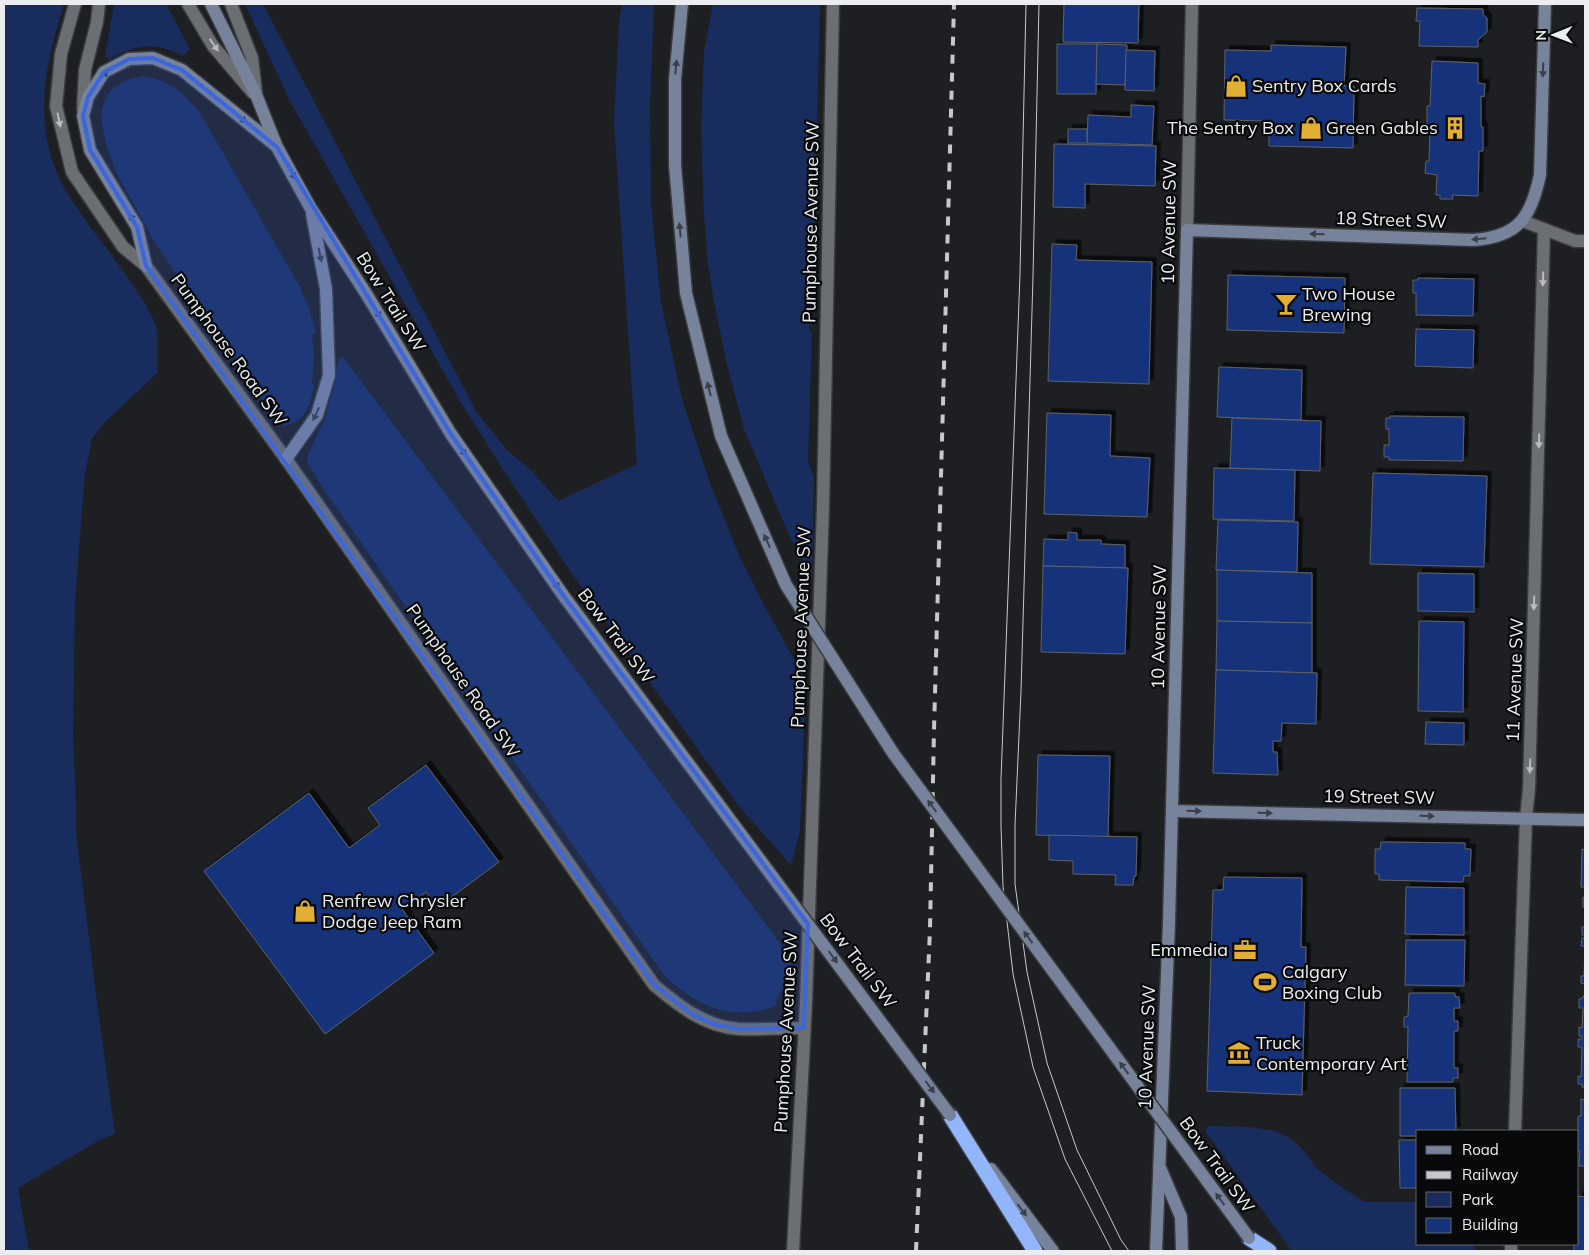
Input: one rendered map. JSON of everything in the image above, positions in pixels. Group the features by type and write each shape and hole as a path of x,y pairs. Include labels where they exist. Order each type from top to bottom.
{"highway":[{"path":"950,1115 1035,1251"},
{"path":"1249,1238 1269,1251"}],"main road":[{"name":"Bow Trail SW","path":"211,4 257,98 277,147 310,207 367,295 457,442 563,595 1053,1251"},
{"name":"Bow Trail SW","path":"682,4 675,79 675,165 686,293 721,436 786,585 893,753 1258,1251"},
{"path":"1523,221 1536,194 1540,175 1545,4"},
{"path":"146,266 137,227 90,150 83,116 88,97 104,72 129,59 153,58 182,70 277,147"},
{"path":"286,459 317,415 329,375 326,289 310,207"},
{"name":"18 Street SW","path":"1187,230 1484,240 1507,233 1523,221"},
{"name":"10 Avenue SW","path":"1156,1251 1172,811 1187,230"},
{"name":"19 Street SW","path":"1172,811 1585,820"},
{"path":"1159,1166 1181,1217 1182,1251"}],"street":[{"name":"Pumphouse Road SW","path":"75,4 61,54 56,106 72,172 123,247 146,266 286,459 654,985 693,1015 713,1024 738,1029 804,1028"},
{"path":"83,116 85,70 97,22 99,4"},
{"path":"188,4 213,46 257,98"},
{"path":"230,4 252,58 257,98"},
{"name":"Pumphouse Avenue SW","path":"793,1251 804,1028 823,507 833,4"},
{"name":"10 Avenue SW","path":"1187,230 1192,4"},
{"path":"1523,221 1575,242 1585,241"},
{"name":"11 Avenue SW","path":"1515,1130 1526,818 1529,789 1544,230"}],"highlighted area":[{"path":"153,58 182,70 277,147 451,434 563,595 808,924 804,1028 738,1029 713,1024 693,1015 654,985 146,266 137,227 90,150 83,116 88,97 104,72 129,59"}],"green space":[{"path":"4,4 64,4 51,51 44,98 48,145 55,168 66,191 129,279 148,309 156,327 158,342 158,372 102,425 92,439 85,473 75,600 73,738 76,833 115,1134 103,1138 18,1188 29,1251 4,1251"},
{"path":"114,4 166,4 190,49 183,56 164,48 137,48 128,50 110,59 105,56"},
{"path":"245,4 263,4 477,413 507,450 533,472 558,501 637,464 614,123 619,21 622,4 654,4 650,106 651,204 661,303 682,399 711,486 739,555 766,609 806,680 800,832 791,865 737,804 573,575 502,468 460,401 290,101"},
{"path":"713,4 820,4 812,323 809,326 812,332 808,461 814,478 812,579 789,535 744,429 726,361 714,302 708,265 704,215 701,128 704,52"},
{"path":"142,76 168,84 182,94 200,113 300,287 309,308 316,333 312,334 314,357 312,384 314,385 309,405 303,416 285,426 276,420 154,241 116,172 106,144 101,119 102,108 110,91 124,81"},
{"path":"343,357 791,958 790,976 777,998 776,1006 760,1011 729,1012 701,1002 675,985 663,974 320,484 308,463 307,457 326,416 339,358"},
{"path":"1208,1126 1250,1127 1275,1131 1292,1139 1305,1152 1316,1168 1365,1202 1416,1202 1416,1245 1475,1245 1475,1251 1292,1251 1205,1131"}],"building":[{"path":"1064,4 1139,4 1138,43 1063,42"},
{"path":"1417,8 1483,9 1483,14 1487,18 1487,32 1478,40 1478,47 1419,46 1420,21 1416,21"},
{"path":"1057,44 1097,44 1096,94 1057,94"},
{"path":"1097,44 1127,45 1125,85 1096,84"},
{"path":"1271,45 1346,47 1344,86 1354,86 1353,148 1269,146 1269,121 1224,120 1225,50 1271,51"},
{"path":"1126,50 1155,51 1154,91 1125,90"},
{"name":"Green Gables","path":"1432,61 1478,63 1478,83 1485,84 1484,97 1481,96 1483,151 1479,151 1478,196 1452,195 1453,199 1440,199 1440,195 1436,195 1437,175 1425,173 1426,161 1429,161 1430,130 1427,130 1427,106 1430,106"},
{"path":"1131,105 1154,106 1152,145 1087,143 1088,115 1131,117"},
{"path":"1068,129 1087,129 1087,143 1068,143"},
{"path":"1054,144 1156,146 1155,186 1085,184 1085,208 1053,207"},
{"path":"1052,244 1077,245 1076,260 1152,262 1149,384 1048,381"},
{"name":"Two House Brewing","path":"1228,275 1345,278 1344,333 1227,330"},
{"path":"1418,278 1474,279 1473,316 1416,315 1416,293 1413,293 1413,280 1418,280"},
{"path":"1416,329 1474,330 1473,368 1415,366"},
{"path":"1219,367 1302,370 1301,420 1217,417"},
{"path":"1047,413 1111,415 1110,456 1150,458 1147,517 1044,514"},
{"path":"1390,416 1464,417 1463,461 1389,460 1389,457 1384,457 1384,445 1389,445 1389,429 1386,429 1386,418 1390,418"},
{"path":"1232,418 1321,421 1320,471 1230,468"},
{"path":"1214,468 1295,470 1294,521 1213,519"},
{"path":"1373,473 1487,476 1484,567 1370,564"},
{"path":"1218,520 1298,522 1297,572 1216,570"},
{"path":"1068,532 1077,533 1077,540 1101,540 1101,544 1125,545 1125,568 1043,566 1044,539 1068,540"},
{"path":"1043,566 1128,568 1125,654 1041,652"},
{"path":"1217,570 1312,573 1312,623 1217,621"},
{"path":"1418,573 1474,574 1474,612 1418,611"},
{"path":"1217,621 1312,623 1312,673 1216,670"},
{"path":"1419,621 1464,622 1463,712 1418,711"},
{"path":"1216,670 1317,673 1316,724 1282,723 1281,741 1273,741 1273,752 1277,752 1278,775 1213,773"},
{"path":"1426,722 1464,723 1464,745 1425,744"},
{"path":"1038,755 1110,756 1108,837 1036,835"},
{"path":"426,765 499,862 438,907 426,892 402,909 434,953 325,1034 204,871 309,793 349,848 380,825 368,808"},
{"path":"1049,835 1137,837 1136,876 1134,876 1133,885 1115,885 1116,875 1073,874 1073,861 1049,860"},
{"path":"1381,842 1465,843 1465,849 1471,849 1470,876 1464,876 1463,882 1379,880 1379,874 1375,874 1375,849 1380,849"},
{"path":"1582,849 1585,850 1585,887 1581,887"},
{"path":"1224,877 1302,878 1301,947 1306,947 1302,1095 1207,1091 1213,890 1223,890"},
{"path":"1406,887 1464,888 1464,935 1405,934"},
{"path":"1583,897 1585,898 1585,907 1583,907"},
{"path":"1582,927 1585,927 1585,935 1582,935"},
{"path":"1582,938 1585,938 1585,946 1581,946"},
{"path":"1406,940 1465,940 1464,986 1405,985"},
{"path":"1585,946 1585,984 1581,983 1581,976 1584,976"},
{"path":"1409,993 1455,993 1455,997 1459,997 1460,1008 1454,1008 1454,1021 1458,1021 1458,1031 1454,1031 1454,1068 1458,1068 1458,1078 1453,1078 1453,1082 1407,1082 1408,1027 1404,1027 1404,1017 1408,1016"},
{"path":"1585,996 1585,1087 1582,1087 1582,1084 1578,1084 1578,1076 1581,1077 1582,1047 1578,1047 1578,1039 1582,1039 1582,1036 1579,1036 1579,1027 1582,1028 1583,1008 1579,1008 1579,999 1583,998"},
{"path":"1400,1088 1455,1088 1456,1130 1416,1130 1416,1136 1400,1136"},
{"path":"1581,1099 1585,1100 1585,1166 1579,1166 1578,1116 1581,1116"},
{"path":"1399,1140 1416,1140 1416,1188 1400,1188"},
{"path":"1579,1196 1585,1197 1585,1251 1574,1251 1574,1245 1579,1245"}],"tram line":[{"path":"1026,4 1020,274 1001,779 1003,886 1013,974 1033,1067 1065,1159 1112,1251"},
{"path":"1039,4 1021,691 1015,825 1015,884 1027,972 1047,1063 1077,1150 1121,1240 1129,1251"}],"railway":[{"path":"916,1251 930,929 954,4"}],"place":[{"name":"Sentry Box Cards","path":"1236,86"},
{"name":"The Sentry Box","path":"1311,128"},
{"name":"Green Gables","path":"1455,128"},
{"name":"Two House Brewing","path":"1286,304"},
{"name":"Renfrew Chrysler Dodge Jeep Ram","path":"305,911"},
{"name":"Emmedia","path":"1245,950"},
{"name":"Calgary Boxing Club","path":"1265,982"},
{"name":"Truck Contemporary Art","path":"1239,1053"}]}
